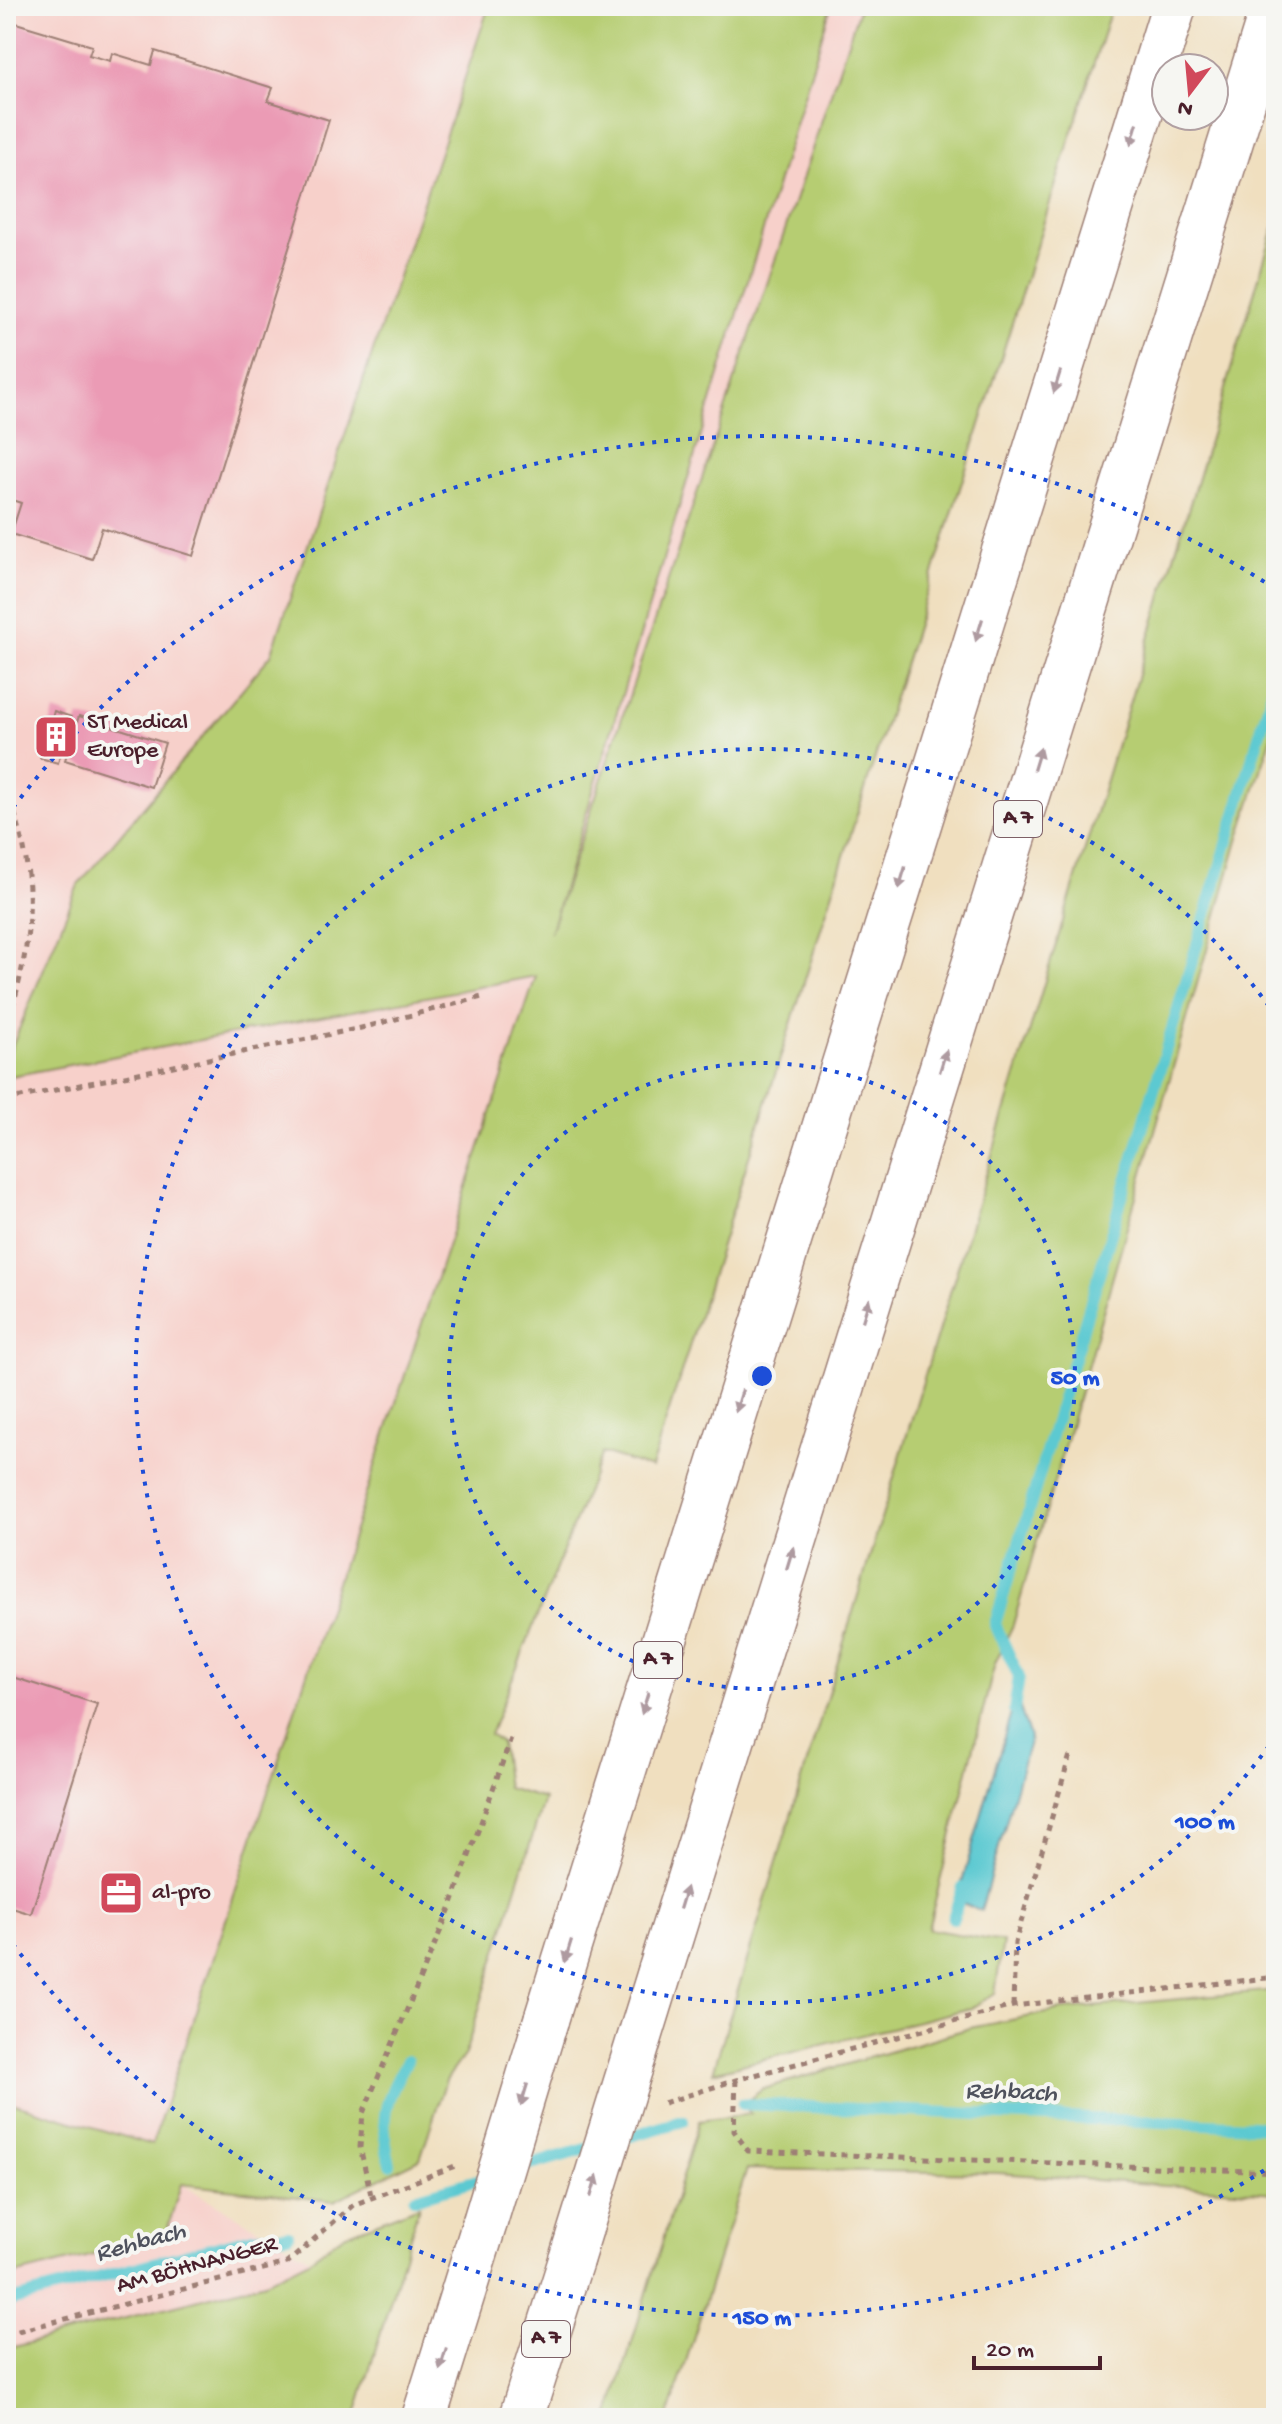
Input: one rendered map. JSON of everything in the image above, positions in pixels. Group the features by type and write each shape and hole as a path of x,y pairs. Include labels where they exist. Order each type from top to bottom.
{"highway":[{"name":"A 7","path":"424,2418 1174,6"},
{"name":"A 7","path":"521,2418 1273,6"}],"path":[{"path":"6,790 26,849 30,937 24,971 6,1029"},
{"path":"6,1100 361,1028 482,997"},
{"path":"371,2195 360,2147 363,2113 451,1906 512,1736"},
{"path":"1013,2006 1015,1943 1070,1755"},
{"path":"703,2091 1013,2006 1276,1977"},
{"path":"736,2080 734,2131 748,2151 1276,2172"},
{"name":"AM BÖHNANGER","path":"6,2334 287,2263 353,2205 422,2176"}],"shaded area":[{"path":"6,6 860,6 152,2146 181,2184 311,2259 6,2418"}],"green space":[{"path":"489,6 831,6 550,933 860,6 1112,6 651,1468 602,1453 490,1735 501,1743 507,1788 544,1799 465,2054 446,2080 420,2159 334,2201 181,2184 165,2237 6,2277 6,2101 152,2145 536,976 6,1077 6,1061 78,885 271,655"},
{"path":"1276,221 1276,724 1238,841 1013,1625 995,1663 928,1929 1003,1942 995,1993 971,2008 713,2072"},
{"path":"1276,1990 1276,2193 998,2173 747,2169 668,2418 609,2418 699,2121 751,2114 743,2104 763,2089 970,2028 1062,2010"},
{"path":"419,2206 355,2418 6,2418 6,2349 265,2282 311,2259 344,2235"}],"water":[{"path":"1016,1696 1030,1738 981,1910 956,1902"}],"building":[{"path":"6,20 92,46 89,55 110,61 112,53 151,65 155,51 273,88 268,101 329,120 193,556 102,528 92,559 11,534 21,503 6,498"},
{"name":"ST Medical Europe","path":"54,711 71,717 58,763 40,758"},
{"path":"79,716 165,743 151,787 65,760"},
{"path":"6,1675 97,1704 31,1914 6,1906"}],"waterway":[{"path":"1014,1710 1019,1677 995,1624 1276,679"},
{"path":"953,1918 963,1887"},
{"path":"390,2164 384,2122 393,2087 407,2061"},
{"name":"Rehbach","path":"743,2104 1276,2127"},
{"name":"Rehbach","path":"617,2140 683,2121"},
{"name":"Rehbach","path":"510,2171 596,2146"},
{"name":"Rehbach","path":"415,2198 488,2177"},
{"name":"Rehbach","path":"6,2302 253,2237 288,2235"}],"place":[{"name":"ST Medical Europe","path":"56,737"},
{"name":"al-pro","path":"121,1893"}]}
